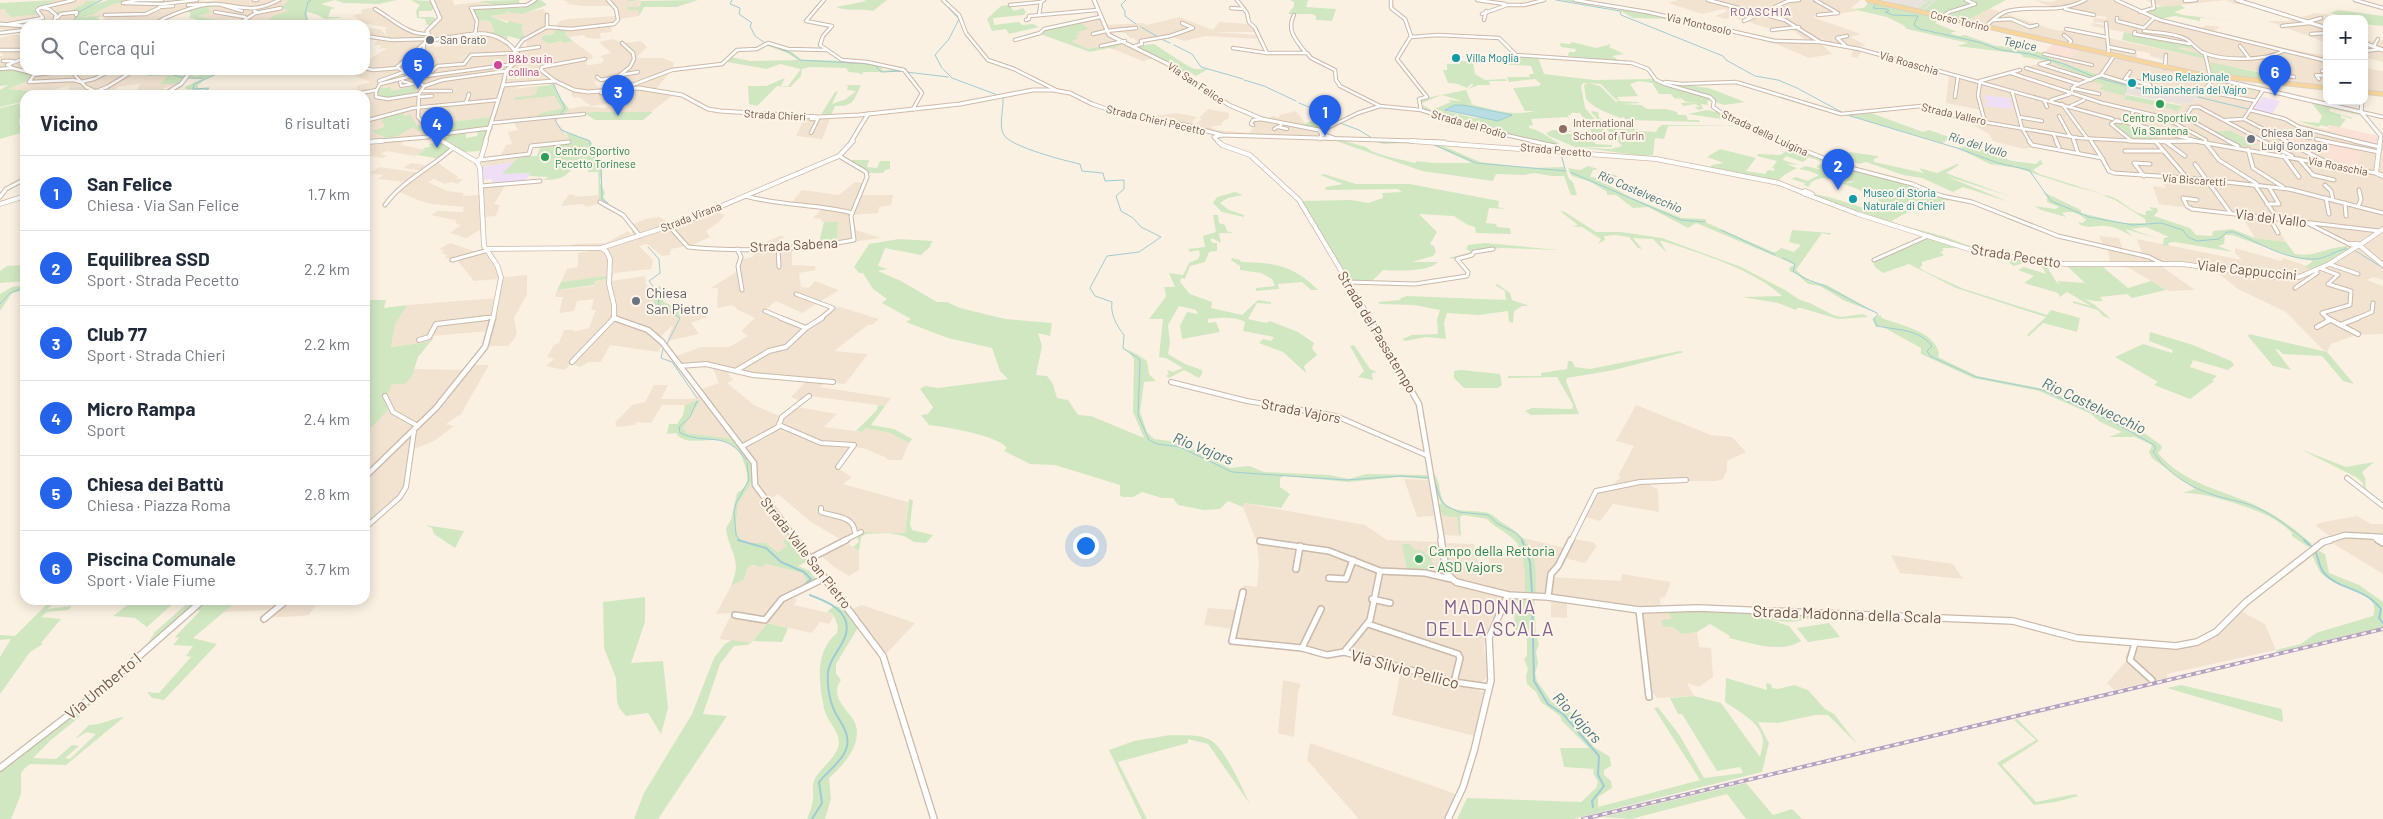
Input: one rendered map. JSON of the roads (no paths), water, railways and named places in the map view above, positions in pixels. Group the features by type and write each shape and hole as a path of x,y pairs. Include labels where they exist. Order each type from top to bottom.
{"main road":[{"path":"432,0 440,18 427,31 426,42 475,35 490,35 517,51 518,59 506,71 504,85"},
{"name":"Corso Torino","path":"1869,0 2165,68 2208,76"},
{"path":"2208,76 2323,88"},
{"name":"Strada Chieri","path":"504,85 555,81 580,91 610,90 627,87 682,95 715,111 812,116 868,114 960,104 1002,96"},
{"name":"Strada Chieri Pecetto","path":"1002,96 1033,90 1058,90 1128,116 1185,125 1222,135 1318,139"},
{"path":"2368,92 2383,94"},
{"name":"Strada Pecetto","path":"1318,139 1434,141 1664,160 1769,181 1807,193 1858,214 1978,252 2011,258 2077,265 2162,263"},
{"path":"2354,246 2368,253 2383,265"},
{"name":"Viale Cappuccini","path":"2162,263 2202,265 2290,278 2306,276 2329,264 2354,246"}],"street":[{"path":"40,8 74,0"},
{"path":"162,0 137,0 123,3 162,4 197,0"},
{"path":"105,15 146,14 159,8 215,3 251,9 265,7 278,0"},
{"path":"475,35 477,21 472,8 526,5 535,0"},
{"path":"517,51 523,40 547,28 571,30 614,24 618,20 616,9 608,0"},
{"path":"824,0 806,20 832,26 819,42 826,50 842,60 867,62 904,70 922,93 913,109"},
{"path":"943,0 959,15 966,33 988,60 1014,69 1058,90"},
{"path":"1094,0 1106,31"},
{"path":"1237,0 1244,9 1267,53"},
{"path":"1390,0 1391,8 1405,19 1411,37 1397,59 1427,97 1419,100 1421,110"},
{"path":"1477,0 1524,5 1544,0"},
{"name":"Via Montosolo","path":"1575,0 1659,14 1776,41 1822,42"},
{"name":"Via Roaschia","path":"1708,0 1787,21 1822,42 1845,45 2012,92 2071,106 2118,121 2205,142 2376,173"},
{"path":"1744,21 1764,14 1788,1 1798,0"},
{"path":"1815,0 1838,13 1818,15"},
{"path":"1942,17 1949,12 1975,4 1966,0"},
{"path":"1985,26 2006,12 2046,11 2076,6 2084,0"},
{"path":"2116,0 2154,18 2283,52 2323,59"},
{"path":"2139,12 2154,8 2153,0"},
{"path":"2185,1 2196,0"},
{"path":"2238,0 2323,26"},
{"path":"2355,0 2383,8"},
{"path":"1010,5 1043,1 1039,15"},
{"path":"215,3 234,10 256,12 282,8"},
{"path":"159,8 162,4"},
{"path":"160,20 168,15 202,7 205,4"},
{"path":"1482,14 1507,4"},
{"path":"40,8 49,9 56,15 56,18 60,14 68,12 77,12 76,15"},
{"path":"29,20 43,18 37,10 40,8"},
{"path":"375,8 409,32 420,35 428,34"},
{"path":"1231,8 1244,9"},
{"path":"2063,8 2094,15"},
{"path":"1026,20 1029,19 1028,16 1097,10"},
{"path":"1484,20 1486,11"},
{"path":"215,12 248,17"},
{"path":"245,20 256,12"},
{"path":"547,15 547,28"},
{"path":"1294,15 1290,22 1292,35 1305,52"},
{"path":"1015,40 1040,33 1044,29 1100,17"},
{"path":"2117,18 2117,21 2144,28 2154,18"},
{"path":"2282,26 2308,23 2321,18"},
{"path":"1994,20 2011,19 2030,27 2037,25"},
{"path":"0,24 20,21"},
{"path":"1135,46 1142,44 1141,40 1170,36 1193,28 1182,23"},
{"path":"2071,93 2072,88 2078,84 2101,75 2111,55 2106,37 2106,23"},
{"path":"0,24 20,26"},
{"path":"1772,30 1798,27"},
{"path":"1092,34 1136,28"},
{"path":"2066,29 2106,37"},
{"path":"0,33 20,31"},
{"name":"Via San Felice","path":"1106,31 1166,63 1214,96 1262,119 1322,133 1335,138"},
{"path":"2144,31 2187,38 2190,44"},
{"path":"2134,32 2134,34 2190,44 2205,54 2249,58 2275,56 2283,52"},
{"path":"2311,34 2323,33"},
{"name":"Strada della Luigina","path":"1411,37 1440,35 1499,38 1513,54 1628,62 1648,69 1656,78 1672,86 1710,97 1714,101 1713,107 1722,113 1792,146 1835,163 1907,183 1942,196 1972,202 2058,236 2149,257 2162,263"},
{"path":"1845,45 1837,38 1847,36"},
{"path":"2065,36 2070,46"},
{"path":"370,37 426,42"},
{"path":"2374,46 2378,39"},
{"path":"1101,46 1125,41"},
{"path":"423,54 426,42"},
{"path":"398,68 399,63 426,42"},
{"path":"601,93 612,93 610,90 611,82 631,66 634,59 632,53 622,43"},
{"path":"627,87 672,70 722,64 737,50 757,50 766,44 795,50 826,50"},
{"path":"2368,44 2380,50"},
{"path":"2240,46 2249,58"},
{"path":"419,81 438,66 464,64 471,55 538,47"},
{"path":"2109,47 2134,52"},
{"path":"1233,48 1267,53 1305,52"},
{"path":"0,50 20,50"},
{"name":"Strada del Podio","path":"1305,52 1311,58 1335,70 1336,80 1342,87 1380,106 1421,110 1480,129 1554,146 1555,150"},
{"path":"2044,54 2092,65"},
{"path":"2204,91 2208,76 2211,73 2205,54"},
{"path":"2165,68 2166,55"},
{"path":"3,61 20,59"},
{"path":"555,81 542,70 542,67 585,59"},
{"path":"0,68 20,60"},
{"path":"2270,61 2277,82"},
{"path":"2049,62 2040,64 2091,80"},
{"path":"424,76 514,64"},
{"path":"8,65 12,68"},
{"path":"0,68 12,68 20,71"},
{"path":"370,69 398,68 424,86"},
{"path":"2026,68 2078,84"},
{"path":"413,69 406,75 380,84 376,97 383,99 452,90"},
{"path":"1986,122 1978,96 1979,82 2020,70"},
{"path":"420,94 424,86 442,80 506,71"},
{"path":"597,77 601,80 638,72"},
{"path":"2118,81 2126,78 2130,72"},
{"path":"2011,73 2071,93 2167,119 2210,143"},
{"path":"2274,74 2294,76"},
{"path":"34,75 29,82 49,82"},
{"path":"75,75 81,82"},
{"path":"81,82 102,75"},
{"path":"99,90 126,75"},
{"path":"171,90 188,75"},
{"path":"379,79 406,75"},
{"path":"2101,75 2118,81 2199,93 2204,91 2256,101"},
{"path":"2319,79 2316,75 2323,76"},
{"path":"1955,97 1958,76"},
{"path":"2208,76 2383,117"},
{"name":"Strada Vallero","path":"1656,78 1682,84 1736,82 1844,114 1921,106 1966,119 2089,139 2156,142 2196,140"},
{"path":"2126,78 2149,86"},
{"path":"32,83 73,80 95,90"},
{"path":"419,81 422,86 419,119 431,132 432,136 479,161 529,154 531,146 569,142"},
{"path":"370,472 414,431 485,346 501,277 497,266 486,250 482,231 479,161 497,100 504,85"},
{"path":"2237,93 2243,85"},
{"path":"2072,88 2099,94"},
{"path":"370,91 377,90"},
{"path":"2244,119 2263,90"},
{"path":"2012,92 2022,128"},
{"path":"2049,101 2071,93"},
{"path":"420,94 432,96"},
{"path":"466,103 469,94"},
{"path":"370,120 380,115 419,107 497,100"},
{"path":"2044,100 2047,107"},
{"path":"2071,106 2084,100"},
{"path":"2062,104 2102,158"},
{"path":"2362,105 2361,112 2381,136 2376,173 2383,176"},
{"name":"Strada del Podio","path":"1322,133 1358,113 1380,106"},
{"path":"2242,148 2187,118 2188,112 2192,107 2196,106 2294,158"},
{"path":"2250,110 2285,120 2299,127 2380,147"},
{"path":"2134,111 2132,114 2142,127"},
{"path":"491,123 584,114"},
{"name":"Strada Virana","path":"486,250 600,248 669,226 839,156 854,139 868,114"},
{"path":"811,133 818,118 811,119 812,116"},
{"path":"2058,116 2070,136"},
{"path":"2019,117 2042,121"},
{"path":"1252,125 1253,120 1262,119"},
{"path":"2224,120 2244,119 2329,163"},
{"path":"2118,121 2111,124 2132,141"},
{"path":"1274,129 1282,124 1287,129"},
{"path":"370,142 490,128"},
{"name":"Via Biscaretti","path":"2022,128 2033,146 2102,158 2111,172 2269,186 2383,213"},
{"path":"2268,132 2278,131 2310,138"},
{"name":"Strada del Passatempo","path":"1208,132 1222,145 1250,156 1296,196 1417,400 1447,574 1451,579"},
{"path":"1318,139 1322,133"},
{"path":"2053,133 2058,147"},
{"path":"1214,137 1222,135"},
{"path":"2078,153 2071,138 2089,139"},
{"path":"2316,139 2379,152"},
{"path":"2156,142 2187,178"},
{"path":"2166,142 2185,156"},
{"path":"2205,142 2219,160 2256,185 2277,218"},
{"path":"385,205 395,191 437,163 454,148"},
{"path":"2248,149 2253,168 2286,189"},
{"path":"2125,151 2164,151"},
{"path":"2282,155 2298,177"},
{"name":"Strada Sabena","path":"669,226 688,246 716,250 834,245 854,240 852,213 868,177 866,172 839,156"},
{"path":"2299,158 2312,176 2334,180"},
{"path":"2144,176 2134,163 2150,164"},
{"path":"2196,164 2230,212"},
{"path":"481,186 540,181"},
{"path":"0,197 6,189 20,182"},
{"path":"2268,204 2279,204 2269,186"},
{"path":"2325,186 2331,191 2333,200"},
{"path":"2358,206 2361,200 2359,190"},
{"path":"745,196 772,203 833,208 852,213"},
{"path":"0,204 20,198"},
{"name":"Via del Vallo","path":"2197,200 2183,198 2187,206 2192,209 2381,230"},
{"path":"2326,198 2329,214"},
{"path":"600,202 611,205 616,211 626,215 640,236"},
{"path":"2345,203 2346,216"},
{"path":"2269,217 2278,233"},
{"path":"2305,222 2354,246"},
{"name":"Viale Cappuccini","path":"2354,246 2381,230"},
{"path":"1874,260 1928,236"},
{"path":"778,247 779,268"},
{"path":"572,362 614,318 616,304 610,284 611,262 606,252 600,248"},
{"path":"737,249 740,257 738,266 742,290"},
{"path":"1348,282 1415,284 1467,276 1468,272 1457,258 1472,255 1474,252 1493,249"},
{"path":"452,260 486,250"},
{"path":"2329,264 2358,274"},
{"path":"2295,288 2317,274 2318,269 2338,275 2328,284 2351,291 2350,305 2322,312 2330,320 2358,334"},
{"path":"737,370 768,351 786,347 802,334 806,328 818,321 833,308 796,294"},
{"path":"2340,325 2372,312 2373,303"},
{"path":"765,310 806,328"},
{"path":"419,340 426,340 432,335 436,324 493,317"},
{"name":"Strada Valle San Pietro","path":"614,318 655,334 743,446 754,463 755,485 760,494 811,558 884,656 934,819"},
{"path":"2317,327 2330,320"},
{"path":"680,366 706,364 753,375 833,382"},
{"name":"Strada Vajors","path":"1171,382 1224,397 1336,416 1426,455"},
{"path":"386,396 392,412 401,420 418,426"},
{"path":"743,446 779,425 782,417 809,396"},
{"path":"779,425 820,443 861,446"},
{"path":"370,524 400,497 406,488 414,431"},
{"path":"838,467 854,445"},
{"path":"2346,478 2383,506"},
{"path":"1548,597 1551,574 1558,566 1596,491 1640,482 1686,480"},
{"path":"821,508 821,512 826,515 843,517 850,522 854,526 855,533"},
{"path":"811,558 855,533 861,532"},
{"name":"Strada Madonna della Scala","path":"1508,595 1548,597 1639,610 1709,608 2013,621 2077,638 2176,646 2206,639 2246,602 2313,548 2329,539 2345,535 2383,537"},
{"path":"2372,536 2383,544"},
{"path":"1260,541 1329,551 1380,571 1425,573 1508,595 1488,638 1491,672 1489,687 1463,787 1448,819"},
{"path":"1296,569 1300,546"},
{"path":"1329,578 1346,579 1353,560"},
{"path":"1344,652 1368,624 1372,611 1374,584 1380,571"},
{"path":"735,616 765,620 782,599 826,578"},
{"name":"Via Silvio Pellico","path":"1244,592 1232,641 1302,648 1326,655 1344,652 1454,682 1489,687"},
{"path":"1372,599 1390,603"},
{"name":"Via Umberto I","path":"0,768 84,704 197,605"},
{"path":"264,619 282,605"},
{"path":"1302,648 1321,609"},
{"path":"1639,610 1650,697"},
{"path":"1368,624 1458,654 1460,658 1454,682"},
{"path":"2135,643 2130,660 2152,680"}],"water":[{"path":"1455,105 1512,115 1498,121 1445,110"}],"waterway":[{"path":"74,20 79,12 102,0"},
{"path":"307,20 305,14 308,2 311,0"},
{"path":"732,0 730,4 740,8 739,14 752,23 750,26 755,36 765,43"},
{"name":"Rio Castelvecchio","path":"1126,0 1121,5 1125,11 1125,16 1136,24"},
{"name":"Rio del Vallo","path":"1556,0 1620,11 1621,15 1723,56 1726,60 1755,76 1778,80 1797,88 1847,115 1957,148 1998,163 2029,170 2051,201 2089,217 2133,225 2161,223 2183,230 2188,237 2197,241 2219,239 2227,232 2234,232 2284,254 2305,259 2321,258 2341,250 2350,249"},
{"name":"Tepice","path":"1879,0 1873,8 1887,9 1889,11 1885,12 1893,15 1918,16 1914,25 1920,29 1978,42 2001,50 2030,54 2064,64 2094,77"},
{"name":"Rio Vajors","path":"942,68 935,55 949,39 959,19 945,4"},
{"name":"Rio Castelvecchio","path":"1141,27 1158,37"},
{"name":"Rio Castelvecchio","path":"1161,39 1170,43"},
{"path":"767,44 791,53 800,60 870,64 876,66 881,72 904,71"},
{"name":"Rio Castelvecchio","path":"1174,45 1192,54 1201,67 1243,79"},
{"name":"Rio Vajors","path":"943,69 952,78 1003,97 1001,127 1004,135 1009,140 1039,153 1080,164 1082,171 1103,173 1105,181 1124,180 1124,189 1116,196 1121,211 1133,218 1141,227 1161,237 1139,252 1107,256 1090,288 1095,296 1112,302 1115,320 1124,335 1123,348 1140,360 1138,415 1149,440 1157,444 1180,447 1232,472 1346,480 1401,476 1430,478"},
{"path":"906,72 948,77"},
{"path":"174,75 183,78"},
{"path":"207,90 209,88 193,89 194,84 215,75"},
{"path":"191,78 202,78"},
{"name":"Tepice","path":"2098,78 2140,89 2192,94"},
{"name":"Rio Castelvecchio","path":"1244,80 1264,86 1296,101"},
{"path":"553,83 565,108 559,116"},
{"name":"Tepice","path":"2198,97 2248,109"},
{"name":"Rio Castelvecchio","path":"1299,103 1327,114 1337,122"},
{"path":"557,118 555,120 561,130 590,141 590,149"},
{"name":"Rio Castelvecchio","path":"1340,123 1359,130 1372,138"},
{"path":"1469,124 1528,139"},
{"name":"Rio Castelvecchio","path":"1378,142 1399,142"},
{"name":"Rio Castelvecchio","path":"1432,144 1476,163 1566,171"},
{"path":"591,150 594,158 601,165 602,199 608,203"},
{"path":"1561,154 1565,169"},
{"name":"Rio Castelvecchio","path":"1570,172 1681,220 1705,222"},
{"path":"632,228 636,235"},
{"name":"Rio Castelvecchio","path":"1721,230 1775,255"},
{"path":"648,247 659,259 660,273 649,281 658,293 659,305 680,318 667,344"},
{"name":"Rio del Vallo","path":"2354,250 2383,268"},
{"name":"Rio Castelvecchio","path":"1783,258 1795,264 1793,271 1806,279 1877,313"},
{"path":"0,304 10,293 20,289"},
{"name":"Rio Castelvecchio","path":"1878,314 1874,319 1877,326 1907,331 1927,340 1932,346 1927,351 1930,356 1976,377 2043,390 2117,424 2154,445 2156,449 2153,451 2164,466 2188,484 2219,497 2245,503 2262,510 2282,522 2306,541"},
{"path":"663,349 661,358 672,362 697,398"},
{"path":"697,401 690,417 679,427 680,433 690,437 724,441 738,450 746,460"},
{"path":"740,540 736,535 734,512 736,503 749,480 747,463"},
{"name":"Rio Vajors","path":"1434,480 1441,500 1446,506 1459,512 1488,515 1498,524 1516,533 1523,541"},
{"path":"740,540 766,548 781,562 804,572 811,579 804,585"},
{"name":"Rio Vajors","path":"1522,540 1530,562 1532,593"},
{"name":"Rio Castelvecchio","path":"2304,540 2312,547"},
{"name":"Rio Castelvecchio","path":"2315,550 2324,573 2337,583 2367,596 2381,609 2379,618 2383,623"},
{"path":"810,595 826,602 841,612 847,629 846,635 832,659 828,677 831,701 846,731 848,741 839,761 819,782 822,803 812,819"},
{"name":"Rio Vajors","path":"1532,597 1534,681 1548,704 1563,714 1599,756 1598,775 1604,786 1592,801 1593,807"}],"railway":[{"path":"1583,819 2383,629"}],"place":[{"name":"San Grato","path":"430,40"},
{"name":"Villa Moglia","path":"1456,58"},
{"name":"B&b su in collina","path":"498,65"},
{"name":"Museo Relazionale Imbiancheria del Vajro","path":"2132,83"},
{"name":"Chiesa dei Battù","path":"418,89"},
{"name":"Piscina Comunale","path":"2275,96"},
{"name":"Centro Sportivo Via Santena","path":"2160,104"},
{"name":"Club 77","path":"618,116"},
{"name":"International School of Turin","path":"1563,129"},
{"name":"San Felice","path":"1325,136"},
{"name":"Chiesa San Luigi Gonzaga","path":"2251,139"},
{"name":"Micro Rampa","path":"437,148"},
{"name":"Centro Sportivo Pecetto Torinese","path":"545,157"},
{"name":"Equilibrea SSD","path":"1838,190"},
{"name":"Museo di Storia Naturale di Chieri","path":"1853,199"},
{"name":"Chiesa San Pietro","path":"636,301"},
{"name":"Campo della Rettoria - ASD Vajors","path":"1419,559"}],"district":[{"name":"ROASCHIA","path":"1761,12"},
{"name":"MADONNA DELLA SCALA","path":"1490,618"}]}
